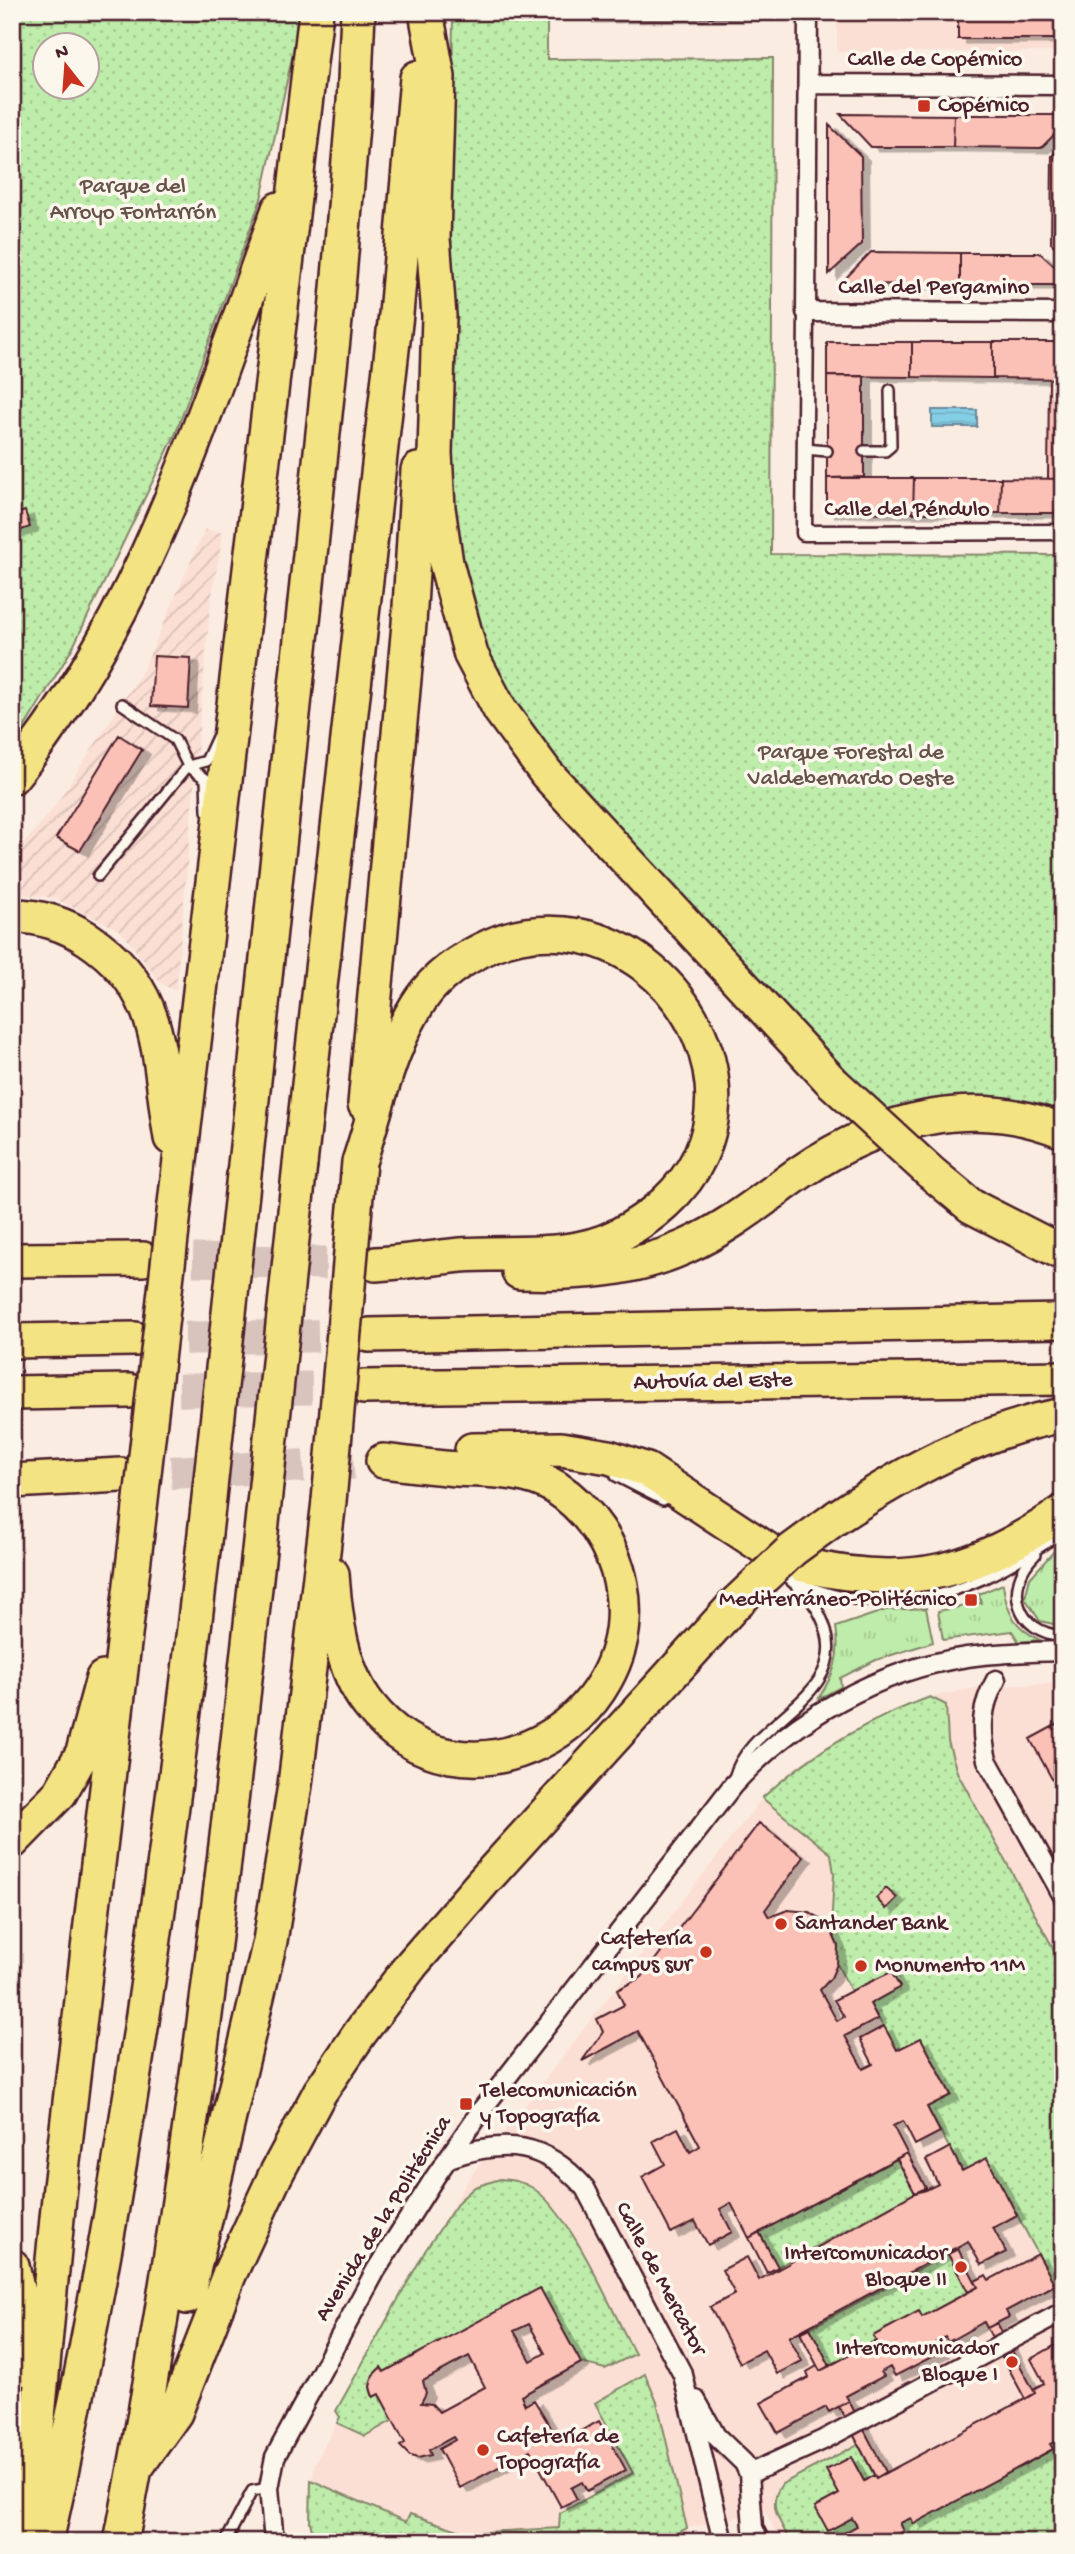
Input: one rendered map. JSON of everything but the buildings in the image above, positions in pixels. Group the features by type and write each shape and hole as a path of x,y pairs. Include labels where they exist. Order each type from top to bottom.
{"highway":[{"path":"22,2542 30,2500 60,2188 316,12"},
{"path":"46,2542 97,2300 150,1983 180,1761 337,297 354,103 358,12"},
{"path":"150,2383 183,2320 195,2255 270,1941 295,1785 329,1502 409,624 425,316 433,238 438,77 424,12"},
{"path":"121,2542 174,2239 227,1847 300,1164 396,314 424,12"},
{"path":"12,777 48,733 102,644 160,531 300,151"},
{"path":"433,238 439,316 435,453 438,508 449,575 471,655 500,710 546,773 831,1081 971,1206 1063,1253"},
{"path":"12,770 48,733"},
{"path":"12,916 51,922 78,933 100,947 138,986 153,1025 164,1075 173,1150 180,1169"},
{"path":"359,1162 405,1026 422,997 449,970 499,942 541,933 569,934 618,948 644,962 681,1000 702,1044 711,1102 708,1129 699,1157 682,1183 661,1207 632,1227 597,1245 532,1253 462,1255 376,1264 551,1273 624,1266 654,1259 715,1233 834,1151 887,1126 924,1117 960,1113 1002,1115 1063,1131"},
{"path":"12,1244 110,1259"},
{"path":"12,1260 143,1259"},
{"path":"369,1335 1063,1321"},
{"path":"12,1341 135,1339"},
{"name":"Autovía del Este","path":"364,1387 1063,1378"},
{"path":"12,1393 129,1391"},
{"path":"135,2469 175,2413 229,2275 275,2176 320,2092 412,1964 483,1882 736,1603 792,1550 904,1474 959,1449 1038,1420 1063,1415"},
{"path":"329,1502 333,1590 344,1650 353,1676 368,1704 387,1724 428,1749 468,1759 498,1757 530,1748 565,1728 591,1703 615,1665 624,1631 624,1601 619,1575 608,1545 587,1515 554,1486 510,1471 369,1462 423,1453 561,1449 609,1457 647,1470 780,1564 841,1574 886,1577 932,1573 1056,1529"},
{"path":"17,1481 121,1475"},
{"path":"12,1842 60,1793 83,1752 109,1657 140,1508"},
{"path":"12,2266 23,2315 28,2365 27,2465 30,2500"}],"street":[{"path":"806,312 808,12"},
{"name":"Calle de Copérnico","path":"808,84 1063,85"},
{"name":"Calle del Pergamino","path":"806,312 1063,313"},
{"name":"Calle del Péndulo","path":"806,312 804,533 1063,532"},
{"name":"Avenida de la Politécnica","path":"274,2542 269,2488 275,2457 334,2344 404,2224 480,2112 733,1785 752,1764 796,1728 867,1687 902,1674 966,1657 1063,1651"},
{"path":"996,1680 983,1705 983,1742 987,1759 1063,1896"},
{"name":"Calle de Mercator","path":"449,2158 480,2148 512,2146 536,2151 571,2172 585,2188 683,2375 723,2542"},
{"path":"748,2474 823,2440 1063,2312"},
{"path":"683,2375 708,2424 716,2436 736,2452 748,2474 753,2528 760,2542"}],"lane":[{"path":"864,451 885,451 891,446 890,390"},
{"path":"805,449 827,451"},
{"path":"98,876 188,766 206,761 215,743 239,665"},
{"path":"122,705 175,740 188,766 206,779 206,802 216,872"},
{"path":"561,1449 594,1465"},
{"path":"605,1470 670,1504"},
{"path":"1056,1529 1027,1562 1017,1581 1016,1592 1019,1606 1035,1628 1050,1635 1063,1636"},
{"path":"733,1785 738,1765 752,1743 818,1683 828,1658 829,1640 823,1620 780,1564"},
{"path":"228,2537 253,2491 269,2488"}],"shaded area":[{"path":"837,12 1063,12 1063,52 837,52"},
{"path":"205,529 223,533 210,607 176,991 161,984 121,931 54,898 12,893 12,858 55,806 143,670"},
{"path":"1063,1683 1063,2542 781,2542 764,2511 688,2528 691,2542 315,2542 310,2522 310,2495 315,2463 340,2417 336,2411 425,2251 472,2174 762,1798 796,1766 843,1736 893,1711 930,1697 980,1687"}],"green space":[{"name":"Parque del Arroyo Fontarrón","path":"12,12 302,12 261,199 175,435 72,649 12,748"},
{"name":"Parque Forestal de Valdebernardo Oeste","path":"453,12 547,12 547,59 773,58 771,554 1063,555 1063,1114 1041,1106 996,1098 929,1101 884,1111 564,769 514,702 494,668 474,619 458,562 448,448"},
{"path":"1063,1541 1062,1626 1040,1621 1025,1598 1030,1578"},
{"path":"1003,1584 1013,1618 1024,1630 1040,1640 1019,1642 1012,1631 943,1640 938,1611 981,1603 979,1594"},
{"path":"926,1608 933,1642 876,1660 840,1678 841,1687 818,1699 835,1665 838,1647 836,1627 886,1610"},
{"path":"930,1697 946,1705 948,1741 957,1772 1063,1966 1063,2290 1059,2293 987,2159 962,2171 927,2107 951,2094 921,2038 897,2050 870,2004 899,1988 891,1972 852,1993 837,1964 838,1946 831,1930 834,1874 831,1854 762,1798 800,1766 841,1739 884,1716"},
{"path":"897,2159 915,2193 778,2267 759,2232"},
{"path":"500,2179 531,2187 546,2199 560,2217 589,2263 635,2354 605,2369 581,2363 540,2289 384,2372 381,2367 372,2377 370,2389 373,2397 379,2394 393,2420 365,2436 337,2423 340,2417 336,2411 425,2251 459,2201 475,2187"},
{"path":"948,2254 968,2292 922,2317 919,2311 874,2336 876,2341 830,2366 810,2328"},
{"path":"645,2374 657,2402 687,2528 662,2542 315,2542 310,2522 311,2480 406,2522 410,2514 467,2533 559,2528 560,2513 633,2473 595,2403"},
{"path":"1059,2440 1063,2446 1063,2542 895,2542 893,2537 904,2531 900,2523 911,2518 914,2523 1052,2450 1050,2444"},
{"path":"858,2444 874,2475 864,2481 851,2457 827,2470 839,2494 828,2530 852,2518 857,2526 833,2539 834,2542 791,2542 776,2513 775,2499 782,2484"}],"water":[{"path":"932,410 977,410 977,427 932,427"}],"tunnel":[{"path":"143,1259 376,1264"},
{"path":"135,1339 369,1335"},
{"path":"129,1391 364,1387"},
{"path":"121,1475 356,1463"}],"place":[{"name":"Copérnico","path":"924,106"},
{"name":"Mediterráneo-Politécnico","path":"971,1600"},
{"name":"Santander Bank","path":"781,1924"},
{"name":"Cafetería campus sur","path":"706,1952"},
{"name":"Monumento 11M","path":"861,1966"},
{"name":"Telecomunicación y Topografía","path":"466,2104"},
{"name":"Intercomunicador Bloque II","path":"961,2267"},
{"name":"Intercomunicador Bloque I","path":"1012,2362"},
{"name":"Cafetería de Topografía","path":"483,2450"}]}
